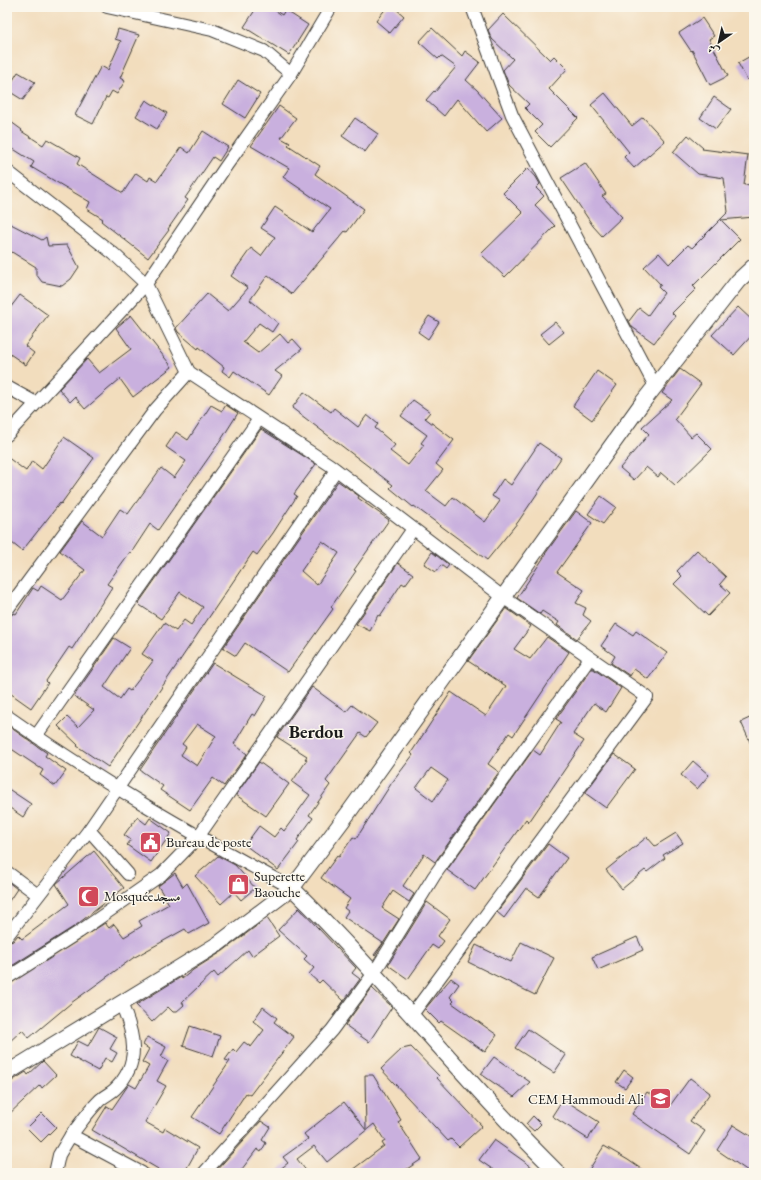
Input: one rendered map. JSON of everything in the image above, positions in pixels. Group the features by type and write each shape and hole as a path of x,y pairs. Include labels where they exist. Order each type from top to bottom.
{"main road":[{"path":"7,1073 218,944 292,888 349,812 655,386 738,281 754,266"},
{"path":"292,888 333,928 411,1016 531,1146 558,1173"}],"street":[{"path":"107,7 212,30 264,51 291,74"},
{"path":"7,435 146,284 291,74 331,7"},
{"path":"472,7 512,115 655,386"},
{"path":"7,171 114,254 146,284 189,372 336,470 503,597 647,697 411,1016"},
{"path":"7,610 154,410 189,372"},
{"path":"7,387 36,403"},
{"path":"36,736 259,419"},
{"path":"7,936 89,830 336,470"},
{"path":"7,978 79,932 161,875 198,837 413,529"},
{"path":"204,1173 332,1030 374,973 434,876 590,658"},
{"path":"7,716 118,788 198,837 292,888"},
{"path":"89,830 128,874"},
{"path":"7,872 38,894"},
{"path":"56,1173 59,1155 71,1135 99,1100 116,1089 128,1071 134,1046 131,1027 121,1003"},
{"path":"71,1135 142,1173"}],"building":[{"path":"257,7 270,7 282,15 285,10 308,25 289,55 244,27"},
{"path":"387,7 394,7 404,16 390,33 376,21"},
{"path":"503,14 550,60 554,56 567,69 549,89 578,118 550,147 535,132 542,125 525,108 529,104 509,85 503,70 513,59 492,39 488,30"},
{"path":"702,18 714,36 709,39 728,76 710,85 692,50 691,51 679,33"},
{"path":"432,28 462,56 465,51 480,62 466,80 502,118 486,132 457,99 444,116 426,100 434,91 435,92 456,67 441,56 438,59 419,42"},
{"path":"118,29 139,35 120,78 125,81 117,94 112,91 108,98 106,97 93,124 75,115 101,66 108,70 121,41 115,39"},
{"path":"754,54 754,76 747,80 738,63"},
{"path":"18,72 35,82 23,100 7,90"},
{"path":"238,80 260,94 245,118 223,104"},
{"path":"605,93 632,126 643,117 665,141 634,168 624,157 629,152 591,105"},
{"path":"714,97 731,109 716,129 700,118"},
{"path":"146,100 167,113 157,129 136,116"},
{"path":"279,106 296,118 281,138 290,143 288,145 320,166 315,174 364,209 347,232 345,231 292,294 268,275 250,300 278,323 272,332 259,323 243,342 258,353 280,334 288,343 293,339 302,349 275,371 282,376 269,395 234,371 230,377 222,371 224,367 199,347 198,349 178,332 176,328 207,294 228,311 248,288 231,276 251,248 261,256 275,237 261,228 275,207 312,232 330,209 283,177 289,168 251,146"},
{"path":"355,118 378,134 365,152 342,136"},
{"path":"7,119 22,130 21,131 43,145 47,139 80,158 77,164 123,193 136,173 148,181 150,177 157,181 181,147 189,153 203,131 228,147 219,161 213,157 185,198 188,200 168,229 169,230 148,258 101,221 103,219 87,209 90,202 31,167 34,162 7,145"},
{"path":"688,135 703,148 702,149 748,155 744,185 754,184 754,217 721,220 740,239 693,286 696,289 672,313 675,316 654,343 632,327 629,321 639,308 648,315 664,293 658,287 661,285 644,267 659,253 669,264 688,245 692,248 728,212 724,178 698,174 673,152"},
{"path":"585,163 606,194 602,196 622,217 602,236 593,226 561,178"},
{"path":"528,168 540,184 536,188 544,196 535,205 555,226 505,277 481,254 523,213 503,193"},
{"path":"7,222 42,240 46,237 48,246 67,245 79,267 71,279 62,286 42,282 36,274 36,267 7,249"},
{"path":"20,295 48,315 25,346 34,353 26,365 7,352 7,312"},
{"path":"738,307 754,322 754,333 734,355 712,335"},
{"path":"131,315 172,367 133,397 120,379 85,409 75,397 70,402 59,389 87,359 99,373 131,349 116,328"},
{"path":"429,316 439,322 428,339 418,332"},
{"path":"555,322 564,332 549,344 540,334"},
{"path":"680,369 701,384 675,419 691,437 696,433 712,449 675,485 661,473 658,477 646,467 634,480 620,468 649,434 642,427 672,400 662,393"},
{"path":"597,371 617,385 592,420 573,406"},
{"path":"304,392 331,412 334,408 358,427 367,415 378,424 375,428 395,445 390,451 408,465 424,445 421,443 427,435 401,416 413,400 430,412 425,418 454,440 436,464 443,470 426,491 446,506 453,497 485,522 500,501 492,496 503,479 511,485 539,443 561,458 518,522 487,560 414,506 413,507 390,488 393,485 292,408"},
{"path":"211,405 222,411 226,405 238,413 221,440 158,530 150,524 131,553 130,552 107,584 112,587 72,649 69,647 46,681 48,683 31,708 7,691 7,617 14,613 16,614 33,588 38,591 41,586 62,600 85,570 60,551 82,521 102,536 120,509 128,514 161,468 174,478 186,461 166,447 176,432 188,440"},
{"path":"261,429 316,464 294,494 297,496 273,533 257,555 253,552 108,767 77,746 78,745 58,726 67,717 78,727 94,710 74,696 114,638 130,648 104,687 120,699 127,689 130,691 153,661 142,654 164,623 176,631 184,620 191,625 203,607 180,592 161,619 138,604"},
{"path":"64,437 94,458 61,504 60,503 22,551 7,539 7,457 26,471 32,461 42,469"},
{"path":"338,481 359,496 358,498 389,520 354,570 356,571 331,607 333,609 288,672 245,643 236,656 223,648","holes":["322,541 339,553 317,585 301,571"]},
{"path":"601,496 616,507 603,524 588,514"},
{"path":"576,511 592,523 557,572 584,590 576,603 586,608 583,615 591,621 577,639 557,625 559,622 542,611 540,614 517,598 545,554"},
{"path":"697,550 726,577 720,584 730,593 708,616 674,584 682,576 677,571"},
{"path":"432,552 449,565 446,569 441,565 436,572 424,564"},
{"path":"398,563 413,574 405,585 402,583 380,616 378,615 370,631 356,624"},
{"path":"506,608 531,626 514,649 530,659 547,637 569,652 513,736 509,733 488,764 499,772 435,862 424,854 403,886 414,894 409,902 393,891 382,908 399,919 375,956 374,955 383,943 344,917 348,911 344,908 350,899 321,878 337,856 339,857 353,837 356,839 391,784 413,755 411,753 451,692 486,716 506,686 468,661","holes":["431,768 448,780 433,801 416,788"]},
{"path":"616,624 633,635 636,631 667,653 648,679 634,669 630,676 611,663 615,656 601,646"},
{"path":"213,663 267,696 255,716 252,714 234,744 247,754 224,786 213,778 190,810 160,790 163,786 140,770","holes":["197,724 216,736 197,766 181,755 186,747 182,744"]},
{"path":"592,668 621,688 606,712 594,703 573,734 584,741 529,822 526,819 475,890 447,870 533,750 540,755 561,722 556,719"},
{"path":"312,687 346,712 352,705 377,723 366,737 360,733 326,781 330,785 309,815 313,818 297,840 299,842 278,870 245,845 259,826 274,837 281,828 284,831 310,795 292,782 307,760 305,759 307,756 277,737"},
{"path":"754,716 754,751 741,722"},
{"path":"7,725 47,753 45,756 66,771 55,786 40,775 43,770 7,746"},
{"path":"614,754 635,769 606,808 585,793"},
{"path":"693,761 709,775 697,789 681,775"},
{"path":"259,762 289,784 266,816 236,795"},
{"path":"7,788 31,804 23,817 7,806"},
{"path":"137,817 146,824 150,818 171,833 151,862 127,845 131,840 124,835"},
{"path":"676,833 683,843 663,855 665,858 647,872 645,870 622,889 606,870 647,837 655,846"},
{"path":"548,844 567,858 539,897 526,888 504,918 497,912"},
{"name":"Mosquéeمسجد","path":"94,851 124,888 75,926 7,969 7,943 13,941 18,935 22,939 69,904 56,884"},
{"path":"218,856 235,865 255,888 241,900 234,892 221,904 195,876"},
{"path":"175,873 183,887 187,883 209,923 189,934 185,929 133,958 71,1003 29,1038 22,1030 7,1044 7,985 105,923 109,928 114,924 124,937 142,926 139,921 169,904 158,886"},
{"path":"7,881 17,889 7,904"},
{"path":"427,902 450,919 438,936 444,941 438,949 432,945 408,979 388,965"},
{"path":"299,908 356,968 352,973 360,979 344,1001 322,980 319,983 309,974 314,968 304,959 307,956 278,930"},
{"path":"267,918 279,936 252,956 248,950 218,977 214,972 182,1002 184,1005 176,1012 173,1012 168,1007 152,1022 136,1005 181,977 182,979"},
{"path":"637,937 643,950 598,970 592,957"},
{"path":"521,942 554,958 535,995 468,962 476,945 511,962"},
{"path":"451,978 459,984 450,997 454,1001 452,1003 497,1035 485,1052 441,1021 439,1023 425,1009"},
{"path":"372,988 392,1007 369,1042 345,1025"},
{"path":"263,1007 277,1018 274,1022 294,1037 250,1095 246,1093 219,1134 192,1117 230,1061 225,1060 233,1049 236,1052 244,1042 251,1047 264,1030 253,1021"},
{"path":"190,1026 220,1036 213,1056 183,1046"},
{"path":"99,1027 117,1037 110,1049 117,1053 112,1062 105,1058 98,1071 70,1056 78,1041 88,1046"},
{"path":"528,1029 566,1055 554,1073 515,1048"},
{"path":"147,1037 166,1047 161,1057 168,1061 157,1081 166,1086 145,1122 163,1132 165,1128 198,1148 184,1173 165,1173 92,1130 107,1106 112,1109 129,1084 136,1088 149,1066 142,1062 149,1049 143,1045"},
{"path":"411,1047 439,1076 437,1078 482,1126 459,1147 451,1139 448,1141 381,1069 402,1049"},
{"path":"494,1057 530,1082 514,1097 481,1074"},
{"path":"43,1061 56,1075 42,1088 40,1085 7,1116 7,1084 26,1072 28,1075"},
{"path":"624,1070 633,1077 625,1088 616,1082"},
{"path":"365,1075 373,1075 401,1120 398,1122 422,1159 401,1173 348,1173 384,1146 382,1143 385,1141 374,1124 327,1162 314,1146 297,1159 308,1173 275,1173 288,1163 283,1157 308,1139 304,1134 344,1102 366,1130"},
{"path":"690,1078 710,1093 690,1121 705,1131 690,1154 632,1114 647,1092 669,1107"},
{"path":"563,1099 599,1122 588,1139 552,1116"},
{"path":"42,1113 56,1127 41,1142 27,1128"},
{"path":"533,1116 541,1124 534,1131 526,1124"},
{"path":"261,1121 270,1127 262,1140 266,1143 261,1152 257,1149 239,1173 214,1173"},
{"path":"733,1125 754,1138 754,1173 751,1173 717,1150"},
{"path":"494,1140 532,1167 528,1173 498,1173 479,1160"},
{"path":"604,1146 628,1160 647,1173 587,1173"}],"place":[{"name":"Bureau de poste","path":"150,842"},
{"name":"Superette Baouche","path":"238,884"},
{"name":"Mosquéeمسجد","path":"89,896"},
{"name":"CEM Hammoudi Ali","path":"660,1099"}],"district":[{"name":"Berdou","path":"316,731"}]}
